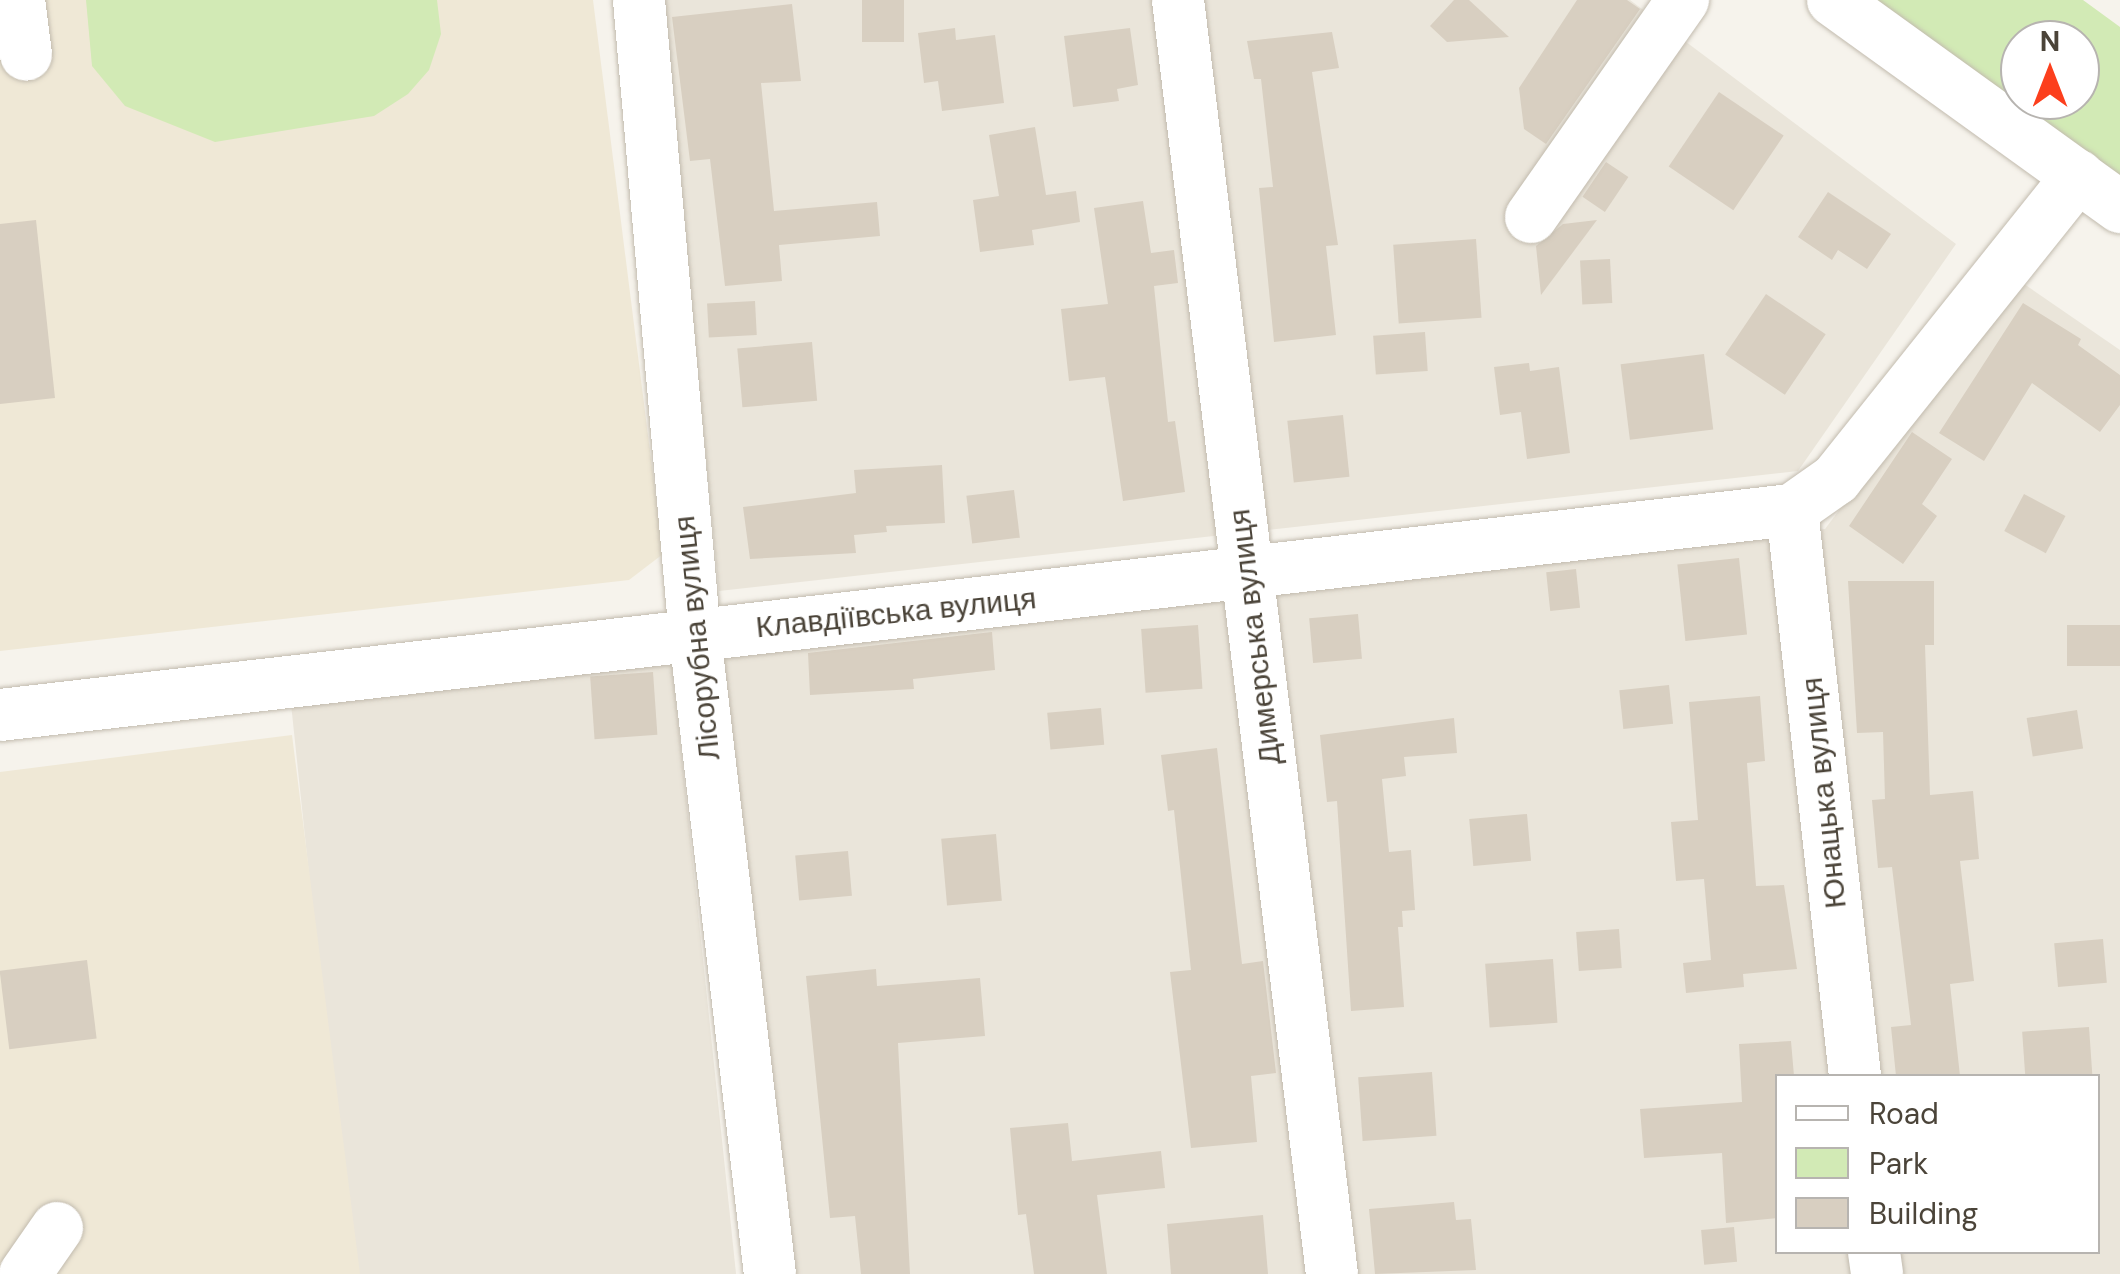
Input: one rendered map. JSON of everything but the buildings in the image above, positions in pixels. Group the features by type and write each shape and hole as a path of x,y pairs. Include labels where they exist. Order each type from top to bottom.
{"street":[{"path":"19,0 26,54"},
{"name":"Лісорубна вулиця","path":"639,0 694,636 770,1274"},
{"name":"Димерська вулиця","path":"1178,0 1332,1274"},
{"path":"1530,217 1683,0"},
{"path":"1834,0 2120,207"},
{"path":"1792,510 1836,479 2078,176"},
{"name":"Клавдіївська вулиця","path":"0,714 1792,510"},
{"name":"Юнацька вулиця","path":"1792,510 1855,1074"},
{"path":"25,1274 57,1228"}],"shaded area":[{"path":"0,0 593,0 663,554 629,580 0,651"},
{"path":"661,0 1630,0 1956,244 1798,471 719,591"},
{"path":"2014,277 2120,350 2120,1274 792,1274 717,657 1825,529"},
{"path":"671,655 736,1274 351,1274 290,695"},
{"path":"292,735 360,1274 0,1274 0,772"}],"green space":[{"path":"86,0 437,0 441,34 429,70 408,94 374,116 215,142 125,106 92,66"},
{"path":"1868,0 2083,0 2120,27 2120,179 2037,120 2100,120 2100,20 2000,20 2000,94"}]}
